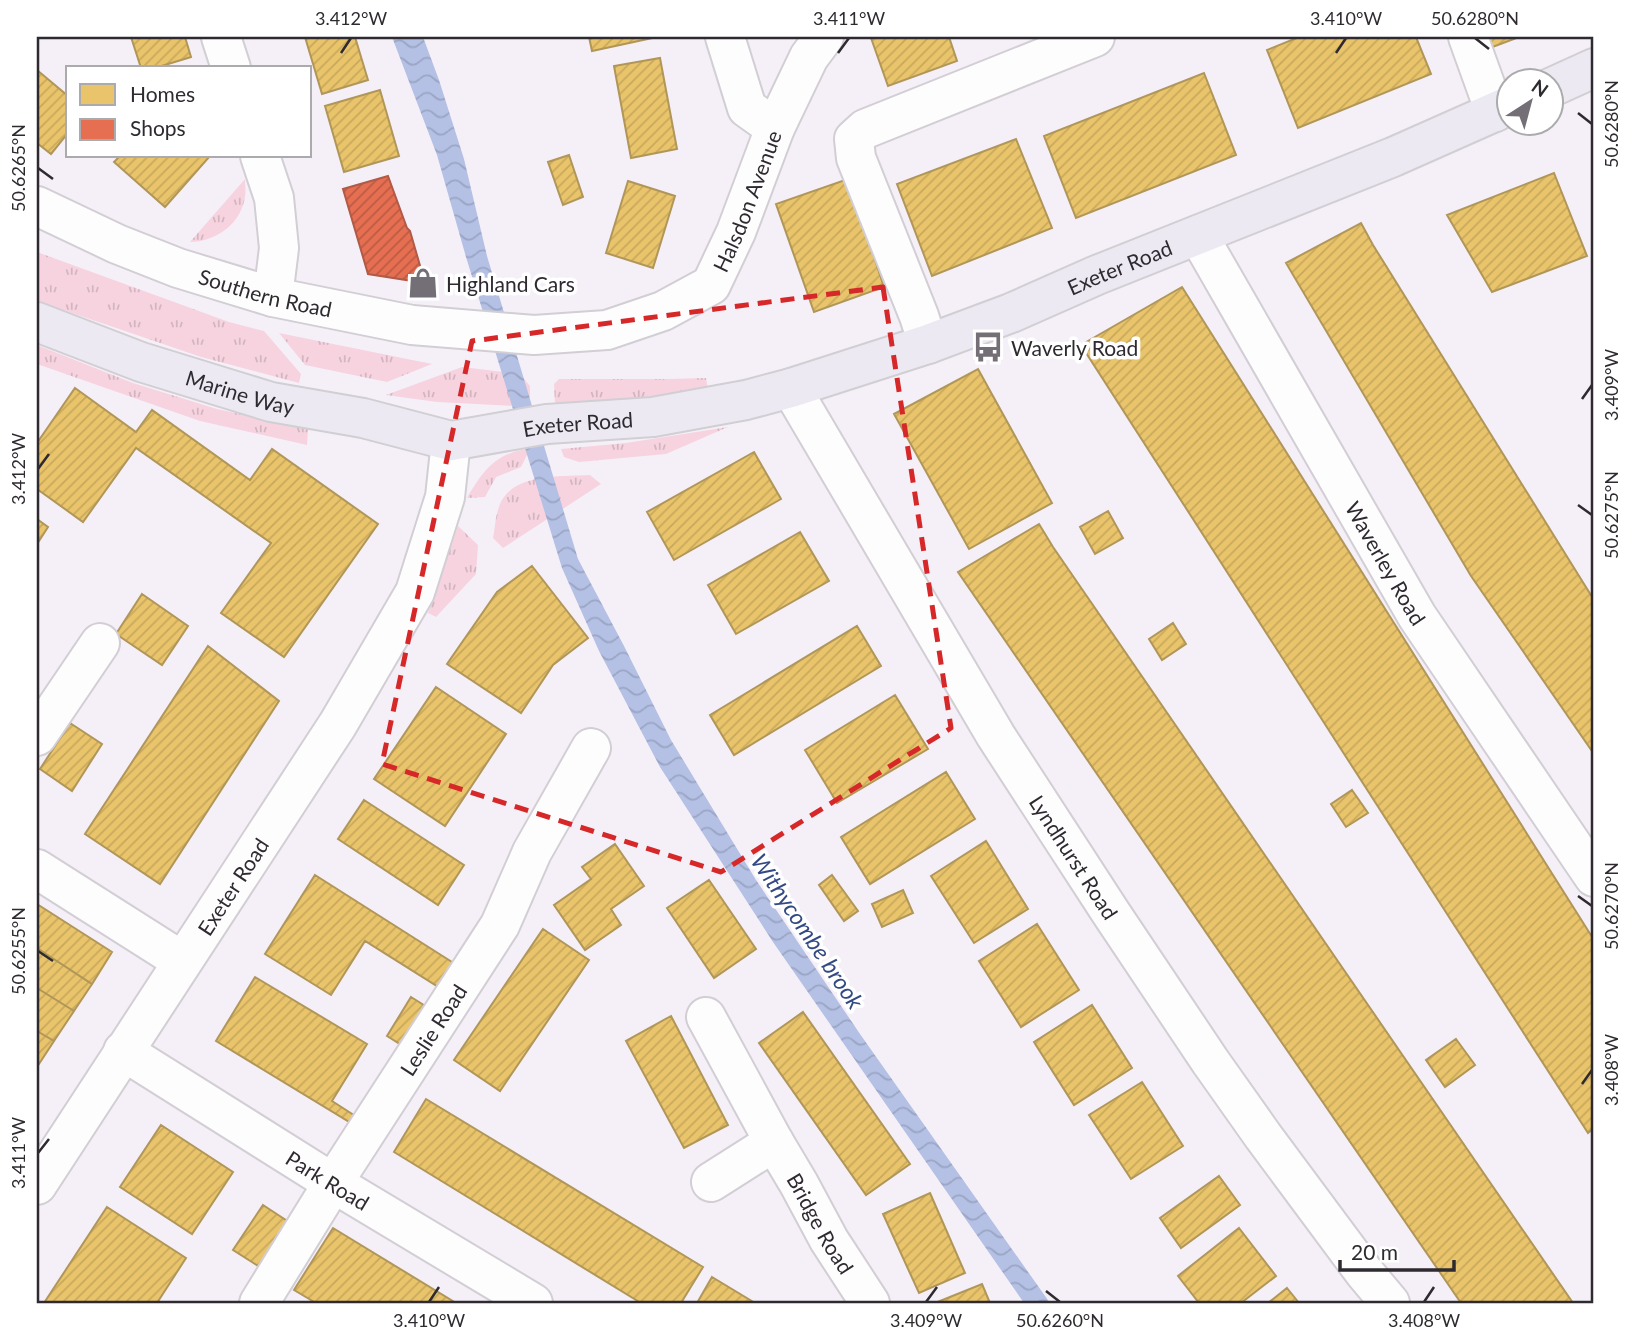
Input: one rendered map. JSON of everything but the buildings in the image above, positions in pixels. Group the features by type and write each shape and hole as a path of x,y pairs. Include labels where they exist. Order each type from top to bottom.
{"highway":[{"path":"1564,82 1594,68"},
{"name":"Exeter Road","path":"451,441 547,424 653,417 746,400 792,388 928,344 1011,313 1198,234 1393,157 1494,113"},
{"name":"Marine Way","path":"37,323 141,362 271,402 363,418 451,441"}],"street":[{"path":"221,37 230,66"},
{"path":"725,37 747,108 775,128"},
{"name":"Halsdon Avenue","path":"505,333 534,335 607,330 663,311 711,285 737,232 775,128 809,57 824,37"},
{"path":"928,344 856,158 853,139 865,129 1095,37"},
{"path":"1468,37 1494,92"},
{"path":"261,158 274,198 279,248 273,297"},
{"name":"Southern Road","path":"37,206 117,244 166,263 273,297 412,325 505,333"},
{"name":"Waverley Road","path":"1198,234 1417,616 1594,877"},
{"name":"Lyndhurst Road","path":"792,388 996,736 1111,913 1263,1136 1390,1303"},
{"name":"Exeter Road","path":"37,1185 338,724 415,592 445,497 451,441"},
{"path":"37,736 100,643"},
{"name":"Leslie Road","path":"260,1303 332,1183 500,925 532,852 591,748"},
{"path":"37,869 182,961"},
{"name":"Bridge Road","path":"706,1017 829,1240 870,1303"},
{"name":"Park Road","path":"123,1051 332,1183 533,1303"},
{"path":"711,1182 774,1142"}],"highlighted area":[{"path":"883,287 951,728 721,872 382,764 472,341"}],"green space":[{"path":"245,179 243,206 233,222 218,235 190,242"},
{"path":"37,252 229,322 264,331 301,374 299,383 201,357 37,301"},
{"path":"279,333 432,364 387,382 305,365"},
{"path":"37,345 133,383 217,409 308,429 307,445 200,421 37,364"},
{"path":"462,367 520,374 530,386 530,404 515,406 437,402 386,395"},
{"path":"706,378 708,389 632,399 555,404 554,384 559,379"},
{"path":"728,427 666,454 579,462 564,457 561,449 626,443"},
{"path":"530,449 521,467 496,477 485,497 467,498 492,464 508,454"},
{"path":"590,475 601,484 503,548 493,538 498,510 512,489 536,479"},
{"path":"458,526 478,545 476,574 436,617 428,613"}],"water":[{"path":"392,37 423,37 464,159 487,256 578,559 671,740 756,880 860,1034 1050,1303 1024,1303 773,942 660,767 599,651 562,568 437,155"}],"place":[{"name":"Highland Cars","path":"423,283"},
{"name":"Waverly Road","path":"988,347"}],"water label":[{"name":"Withycombe brook","path":"808,931"}]}
